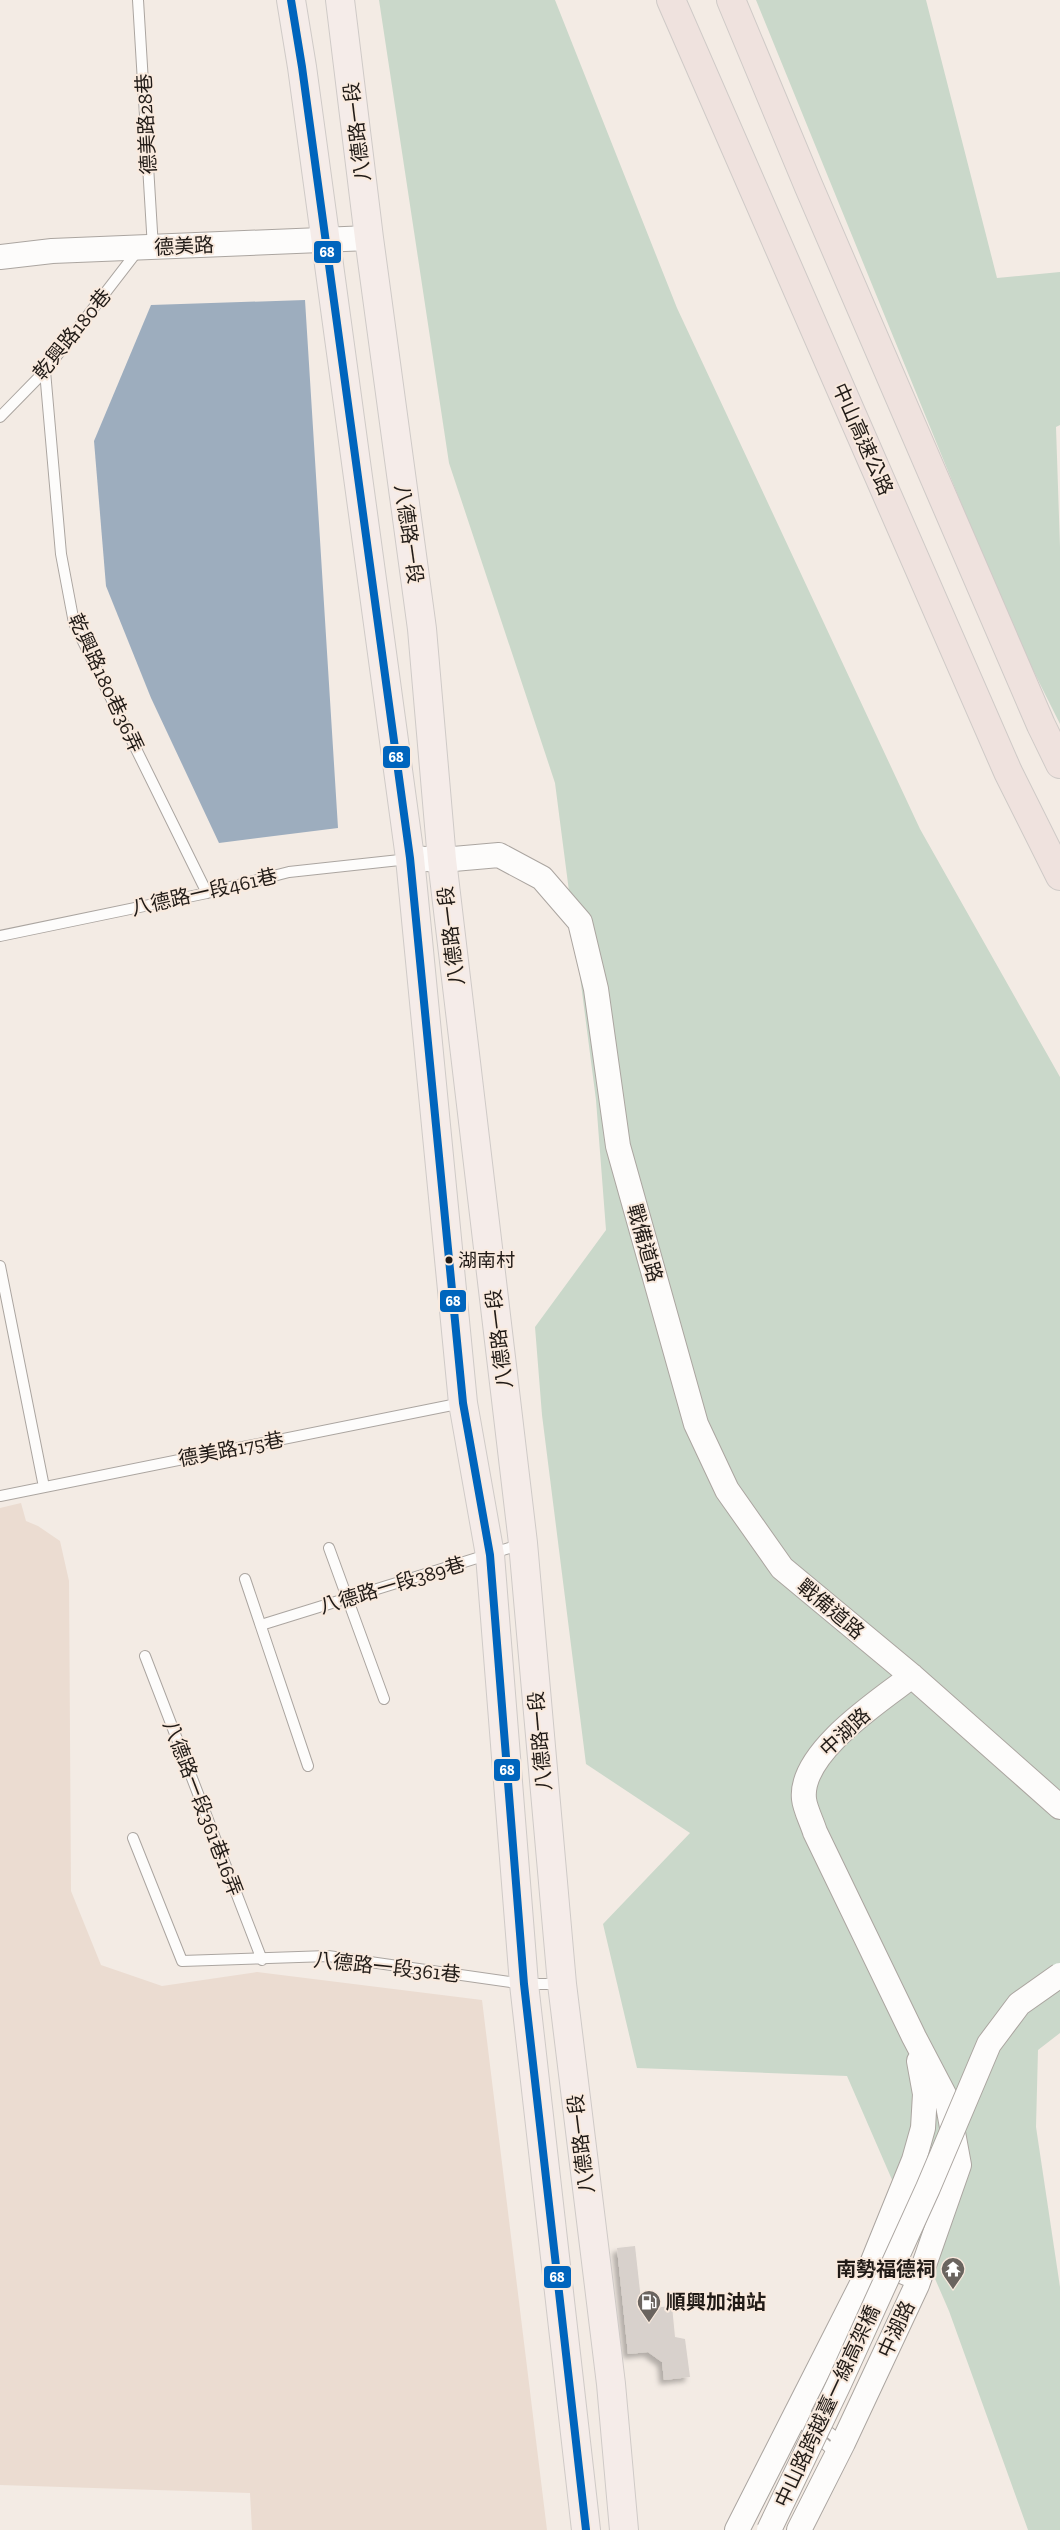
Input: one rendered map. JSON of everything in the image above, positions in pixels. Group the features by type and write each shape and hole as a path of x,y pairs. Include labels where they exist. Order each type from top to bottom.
{"highway":[{"name":"中山高速公路","path":"671,0 1004,763 1060,876"},
{"path":"731,0 809,187 1037,716 1060,764"}],"main road":[{"name":"八德路一段","path":"291,0 410,858 463,1403 490,1555 524,1984 586,2530"},
{"name":"八德路一段","path":"340,0 369,238 422,629 442,860 523,1543 562,1984 611,2384 624,2530"}],"street":[{"name":"德美路","path":"0,257 52,251 369,238"},
{"name":"戰備道路","path":"410,858 442,860 498,855 542,878 580,922 596,989 618,1146 696,1424 727,1490 782,1568 912,1676"},
{"path":"912,1676 1060,1807"},
{"name":"中湖路","path":"799,2530 840,2449 959,2166 947,2100 914,2037 815,1832 803,1798 810,1768 829,1743 912,1676"},
{"name":"中山路跨越臺一線高架橋","path":"770,2530 855,2348 989,2044 1019,2004 1060,1975"},
{"name":"中湖路","path":"737,2530 869,2270 914,2160 923,2128 925,2094 914,2037"}],"lane":[{"name":"德美路28巷","path":"138,0 147,248"},
{"name":"乾興路180巷","path":"0,418 45,371 147,248"},
{"name":"乾興路180巷36弄","path":"45,371 61,554 74,623 206,893"},
{"name":"八德路一段461巷","path":"0,936 206,893 288,872 410,858"},
{"path":"0,1266 44,1487"},
{"name":"德美路175巷","path":"0,1496 463,1403"},
{"name":"八德路一段389巷","path":"261,1626 523,1543"},
{"path":"329,1548 384,1699"},
{"path":"245,1579 308,1766"},
{"name":"八德路一段361巷16弄","path":"144,1656 262,1960"},
{"name":"八德路一段361巷","path":"133,1838 182,1961 262,1960 328,1956 524,1984 562,1984"},
{"path":"869,2270 906,2290"},
{"path":"869,2270 906,2290"},
{"path":"796,2412 840,2449"}],"shaded area":[{"path":"21,1503 26,1521 38,1526 60,1541 69,1581 71,1891 101,1965 162,1986 257,1972 482,2000 547,2530 252,2530 250,2493 0,2485 0,1508"}],"green space":[{"path":"379,0 555,0 677,308 920,829 1060,1077 1060,2033 1038,2050 1036,2127 1060,2287 1060,2530 1028,2530 949,2311 847,2076 637,2068 603,1924 690,1833 586,1764 542,1415 535,1327 606,1230 596,1100 555,783 449,463"},
{"path":"756,0 926,0 997,278 1060,272 1060,425 1056,427 1060,547 1060,724 1012,628"}],"water":[{"path":"305,300 338,828 219,843 151,698 106,586 94,441 151,305"}],"building":[{"name":"順興加油站","path":"635,2246 642,2309 672,2306 675,2337 685,2339 690,2377 664,2380 662,2362 648,2352 628,2354 617,2248"}],"transit line":[{"name":"68","path":"291,0 302,67 410,858 463,1403 490,1555 524,1984 586,2530"}],"place":[{"name":"湖南村","path":"449,1260"},
{"name":"南勢福德祠","path":"953,2290"},
{"name":"順興加油站","path":"649,2323"}]}
